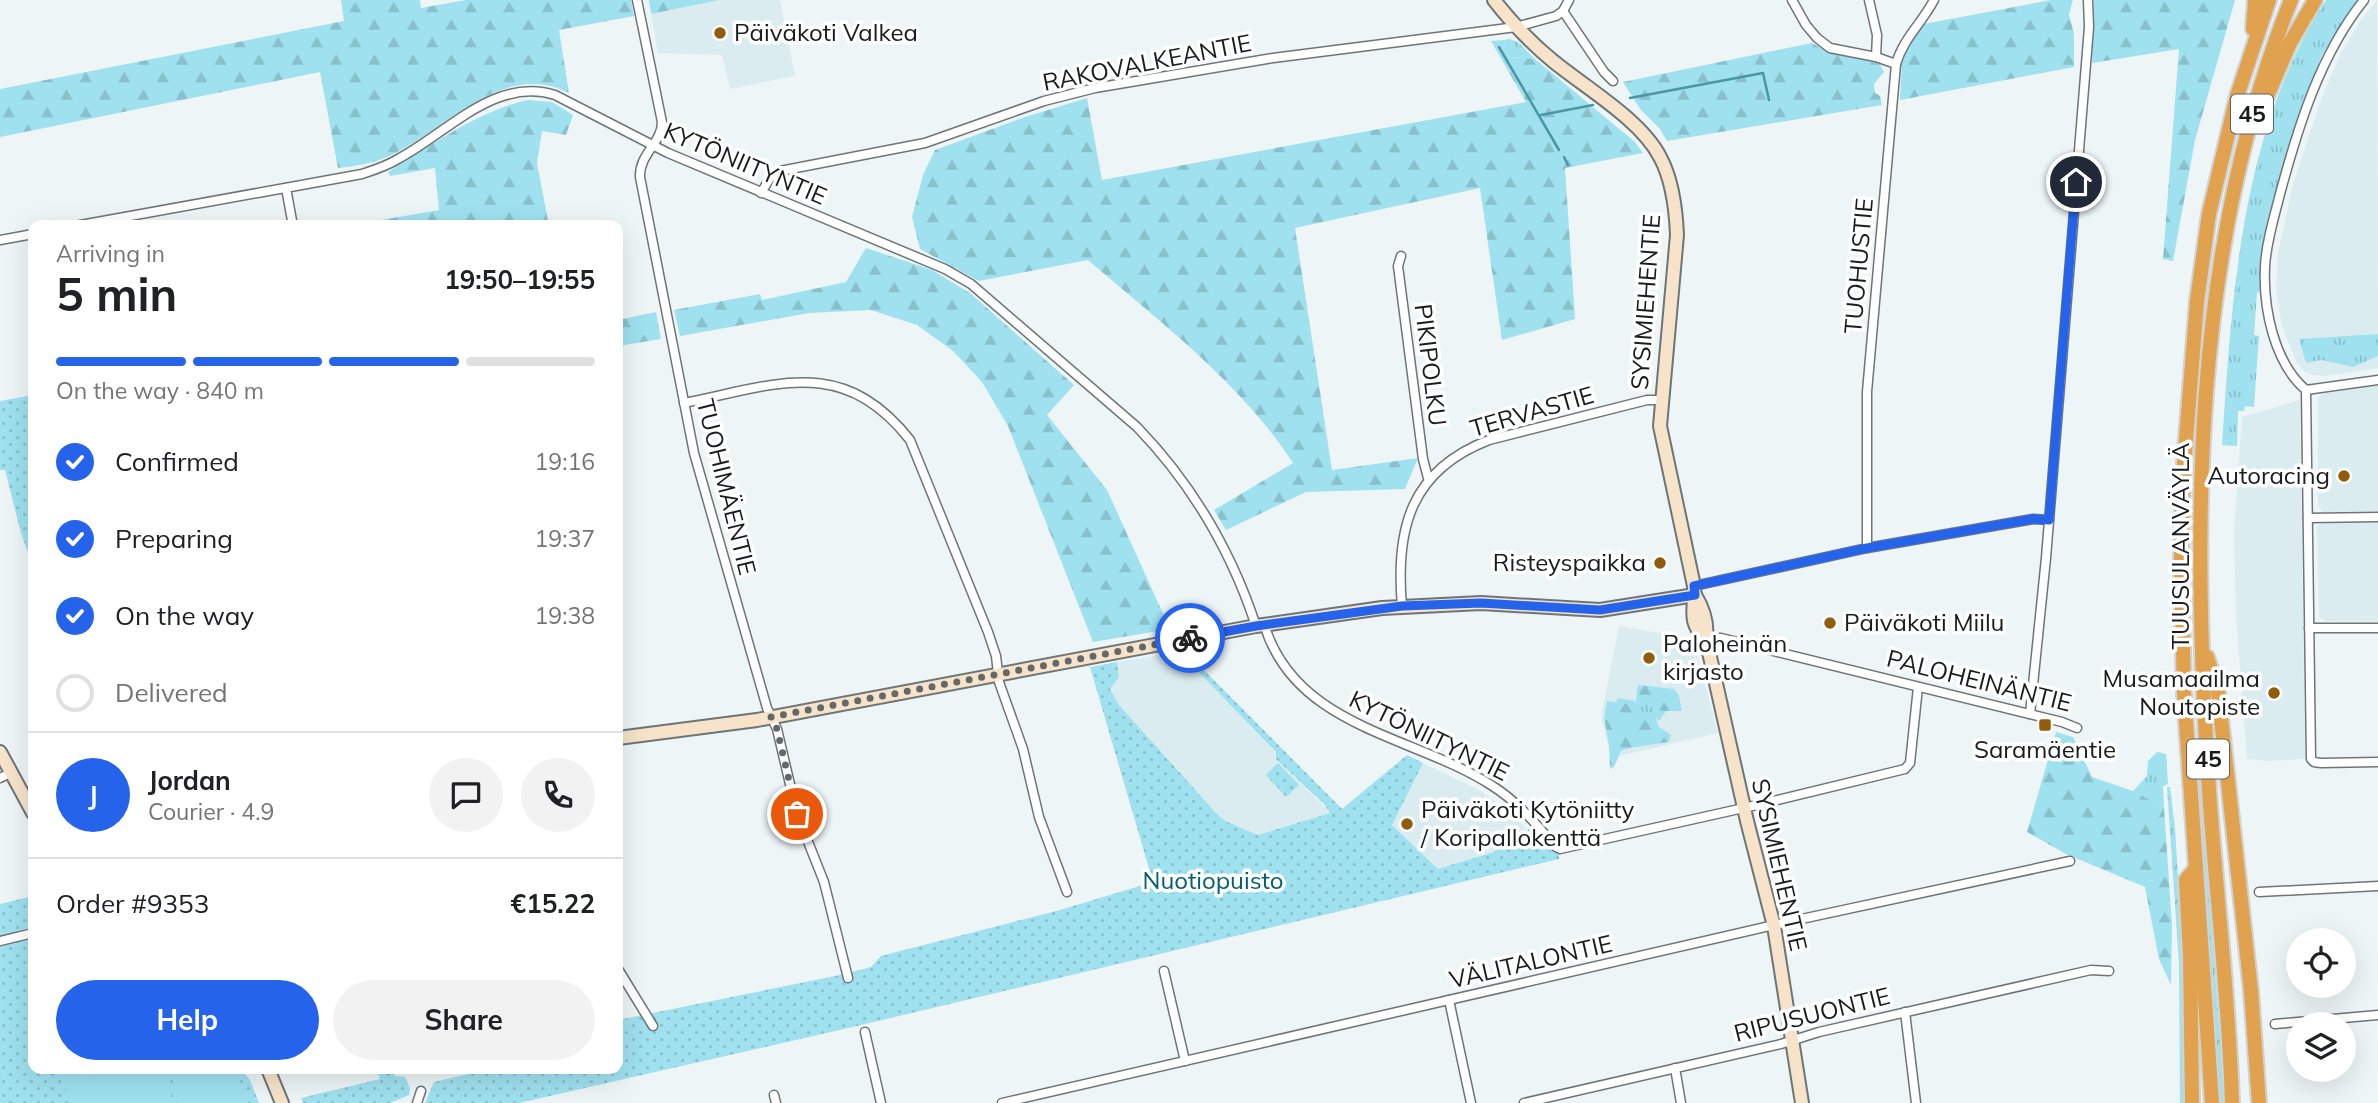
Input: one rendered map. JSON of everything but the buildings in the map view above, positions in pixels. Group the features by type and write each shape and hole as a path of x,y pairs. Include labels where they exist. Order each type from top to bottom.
{"highway":[{"path":"2251,52 2255,0"},
{"name":"TUUSULANVÄYLÄ","path":"2212,1103 2184,692 2183,477 2188,393 2209,214 2228,131 2269,0"},
{"name":"TUUSULANVÄYLÄ","path":"2234,1103 2209,791 2202,639 2202,478 2220,260 2237,170 2255,101 2291,0"},
{"path":"2237,170 2281,63 2315,0"},
{"path":"2202,639 2218,691 2245,929 2261,1103"},
{"path":"2192,1103 2186,880 2196,868"}],"street":[{"name":"TUOHIMÄENTIE","path":"637,0 662,122 662,130 641,163 640,177 684,402 707,502 771,717 777,729 797,814 831,904 848,978"},
{"name":"SYSIMIEHENTIE","path":"1494,0 1516,27 1553,61 1639,129 1661,158 1675,209 1676,235 1661,400 1661,435 1695,590 1706,624 1706,639 1744,808 1774,926 1802,1103"},
{"path":"1569,0 1563,12 1613,81"},
{"path":"1792,0 1817,38 1830,48 1896,64"},
{"path":"1869,0 1877,35 1876,57"},
{"name":"TUOHUSTIE","path":"1867,548 1867,392 1896,64 1905,41 1934,0"},
{"path":"2030,714 2049,520 2089,27 2088,0"},
{"path":"2364,0 2337,39 2312,93 2286,171 2264,265 2267,302 2276,341 2292,375 2306,390 2311,759 2321,763 2378,762"},
{"name":"RAKOVALKEANTIE","path":"761,193 770,178 780,171 925,143 1068,94 1273,58 1516,27 1546,20 1563,12"},
{"name":"KYTÖNIITYNTIE","path":"114,220 362,174 399,159 478,107 502,97 537,91 555,95 653,145 959,276 1137,426 1173,468 1204,511 1232,562 1271,646 1297,681 1323,705 1368,730 1490,784 1522,809 1556,848 1565,849 1744,808"},
{"path":"286,188 292,220"},
{"path":"0,240 28,235"},
{"name":"PIKIPOLKU","path":"1401,256 1398,266 1423,459 1429,478"},
{"path":"2306,390 2378,380"},
{"path":"684,402 782,383 824,383 856,394 891,417 910,440 988,632 1001,689 1023,749 1039,817 1067,892"},
{"name":"TERVASTIE","path":"1402,606 1405,530 1408,517 1429,478 1464,451 1489,440 1647,400 1661,400"},
{"path":"2308,518 2378,517"},
{"path":"623,736 771,717 1260,625 1402,606 1481,603 1600,610 1867,548 2033,519 2049,520"},
{"path":"2309,628 2378,628"},
{"name":"PALOHEINÄNTIE","path":"1706,639 1721,638 2077,728"},
{"path":"1744,808 1905,769 1910,763 1918,687"},
{"path":"0,752 5,775 28,806"},
{"name":"VÄLITALONTIE","path":"1002,1103 2070,861"},
{"path":"2259,892 2378,886"},
{"path":"0,941 28,934"},
{"name":"RIPUSUONTIE","path":"1524,1103 2091,970 2109,971"},
{"path":"1164,971 1185,1061"},
{"path":"623,977 653,1026"},
{"path":"1449,1000 1471,1103"},
{"path":"1905,1012 1916,1103"},
{"path":"2275,1024 2378,1015"},
{"path":"865,1032 881,1103"},
{"path":"1675,1068 1681,1103"},
{"path":"270,1074 282,1103"},
{"path":"417,1103 421,1091"}],"shaded area":[{"name":"Päiväkoti Valkea","path":"719,0 780,0 795,76 730,89 722,55 658,53 651,14"},
{"path":"2377,0 2378,368 2325,376 2313,375 2304,371 2296,361 2282,326 2276,289 2278,252 2293,184 2320,102 2340,55 2361,20"},
{"path":"2378,385 2378,511 2323,512 2318,506 2318,399 2322,394"},
{"path":"2300,400 2305,759 2247,759 2236,616 2234,532 2242,417"},
{"path":"2378,522 2378,622 2325,621 2319,617 2317,527 2321,523"},
{"path":"1619,626 1693,639 1718,733 1611,758 1601,717"},
{"path":"1179,652 1276,753 1276,759 1331,813 1258,835 1225,821 1216,813 1119,705 1110,689 1119,677 1117,662"},
{"path":"1423,763 1483,792 1528,830 1494,852 1438,869 1392,825"}],"green space":[{"path":"341,0 420,0 421,8 466,0 631,0 634,16 559,30 569,93 544,85 519,85 496,92 472,104 406,147 374,162 338,168 320,72 0,137 0,89 344,21"},
{"path":"649,0 719,0 651,14"},
{"path":"2051,0 2073,0 2069,14 2074,34 2074,67 1900,100 1902,58 1924,24"},
{"path":"2094,0 2235,0 2195,140 2173,261 2163,259 2179,49 2092,63"},
{"path":"2326,0 2357,0 2322,55 2293,131 2262,250 2254,335 2259,336 2254,407 2245,406 2244,411 2238,411 2237,446 2222,445 2237,273 2258,158 2275,103 2298,50"},
{"path":"1504,40 1518,42 1535,59 1510,57 1499,48 1505,46"},
{"path":"1504,40 1505,46 1500,48 1510,57 1535,59 1635,142 1643,153 1565,168 1575,319 1502,340 1480,188 1295,228 1332,470 1418,458 1405,489 1306,492 1226,530 1214,510 1293,463 1249,406 1171,330 1088,260 979,281 920,249 912,217 923,175 935,150 1025,117 1087,98 1102,180 1526,102 1491,41"},
{"path":"1812,43 1825,50 1880,64 1884,72 1874,84 1875,93 1880,96 1882,105 1667,141 1660,129 1641,110 1623,82"},
{"path":"528,100 552,102 573,115 566,135 542,131 537,163 548,220 382,220 439,210 435,168 390,176 388,172 473,121 509,105"},
{"path":"866,248 932,270 970,293 1074,385 1047,415 1107,490 1170,629 1093,642 1008,426 982,382 953,351 917,325 871,310 809,313 680,336 674,310 760,294 762,300 846,282"},
{"path":"656,312 661,339 623,345 623,319"},
{"path":"2378,334 2378,356 2353,367 2321,360 2306,363 2299,339"},
{"path":"28,396 28,552 5,470 0,470 0,401"},
{"name":"Nuotiopuisto","path":"1191,648 1189,655 1342,809 1407,755 1423,763 1392,825 1438,869 1494,852 1531,828 1550,850 1559,855 1559,859 857,1026 519,1103 425,1103 434,1082 468,1074 623,1074 623,1019 871,967 881,956 1060,910 1153,882 1090,667 1117,662 1119,677 1110,689 1119,705 1225,821 1258,835 1330,813 1324,804 1276,759 1276,752 1179,652"},
{"path":"1639,685 1674,689 1679,696 1682,711 1662,711 1648,704 1636,704"},
{"path":"1618,698 1666,711 1659,721 1656,717 1616,702"},
{"path":"1607,701 1626,704 1656,717 1658,726 1671,735 1669,742 1621,751 1614,767 1610,769 1604,718"},
{"path":"2056,732 2073,737 2092,777 2133,791 2164,807 2172,926 2171,985 2159,959 2145,887 2066,854 2027,832"},
{"path":"2157,752 2166,754 2168,784 2163,786 2164,807 2133,791 2147,776 2148,761"},
{"path":"1278,763 1299,785 1286,797 1266,775"},
{"path":"2196,763 2199,763 2225,1103 2220,1103"},
{"path":"2167,787 2170,787 2175,828 2183,959 2185,1103 2180,1103 2179,964"},
{"path":"28,897 28,928 0,935 0,904"},
{"path":"28,938 28,1074 245,1074 259,1103 0,1103 0,945"},
{"path":"62,1074 167,1074 173,1103 69,1103"},
{"path":"171,1074 236,1074 249,1103 178,1103"},
{"path":"378,1074 405,1077 410,1088 409,1095 390,1103 303,1103 301,1098 380,1079"}],"waterway":[{"path":"1499,47 1559,150"},
{"path":"1630,98 1763,73 1769,100"},
{"path":"1541,115 1593,105"},
{"path":"1564,157 1568,165"}],"way so far":[{"path":"797,814 777,729 771,717 1190,638"}],"place":[{"name":"Päiväkoti Valkea","path":"720,33"},
{"name":"Autoracing","path":"2344,476"},
{"name":"Risteyspaikka","path":"1660,563"},
{"name":"Päiväkoti Miilu","path":"1830,623"},
{"name":"Paloheinän kirjasto","path":"1649,658"},
{"name":"Musamaailma Noutopiste","path":"2274,693"},
{"name":"Saramäentie","path":"2045,725"},
{"name":"Päiväkoti Kytöniitty / Koripallokenttä","path":"1407,824"}],"route":[{"path":"1190,638 1402,606 1481,603 1612,610 1695,595 1694,586 1867,548 2033,519 2049,520 2076,182"}]}
